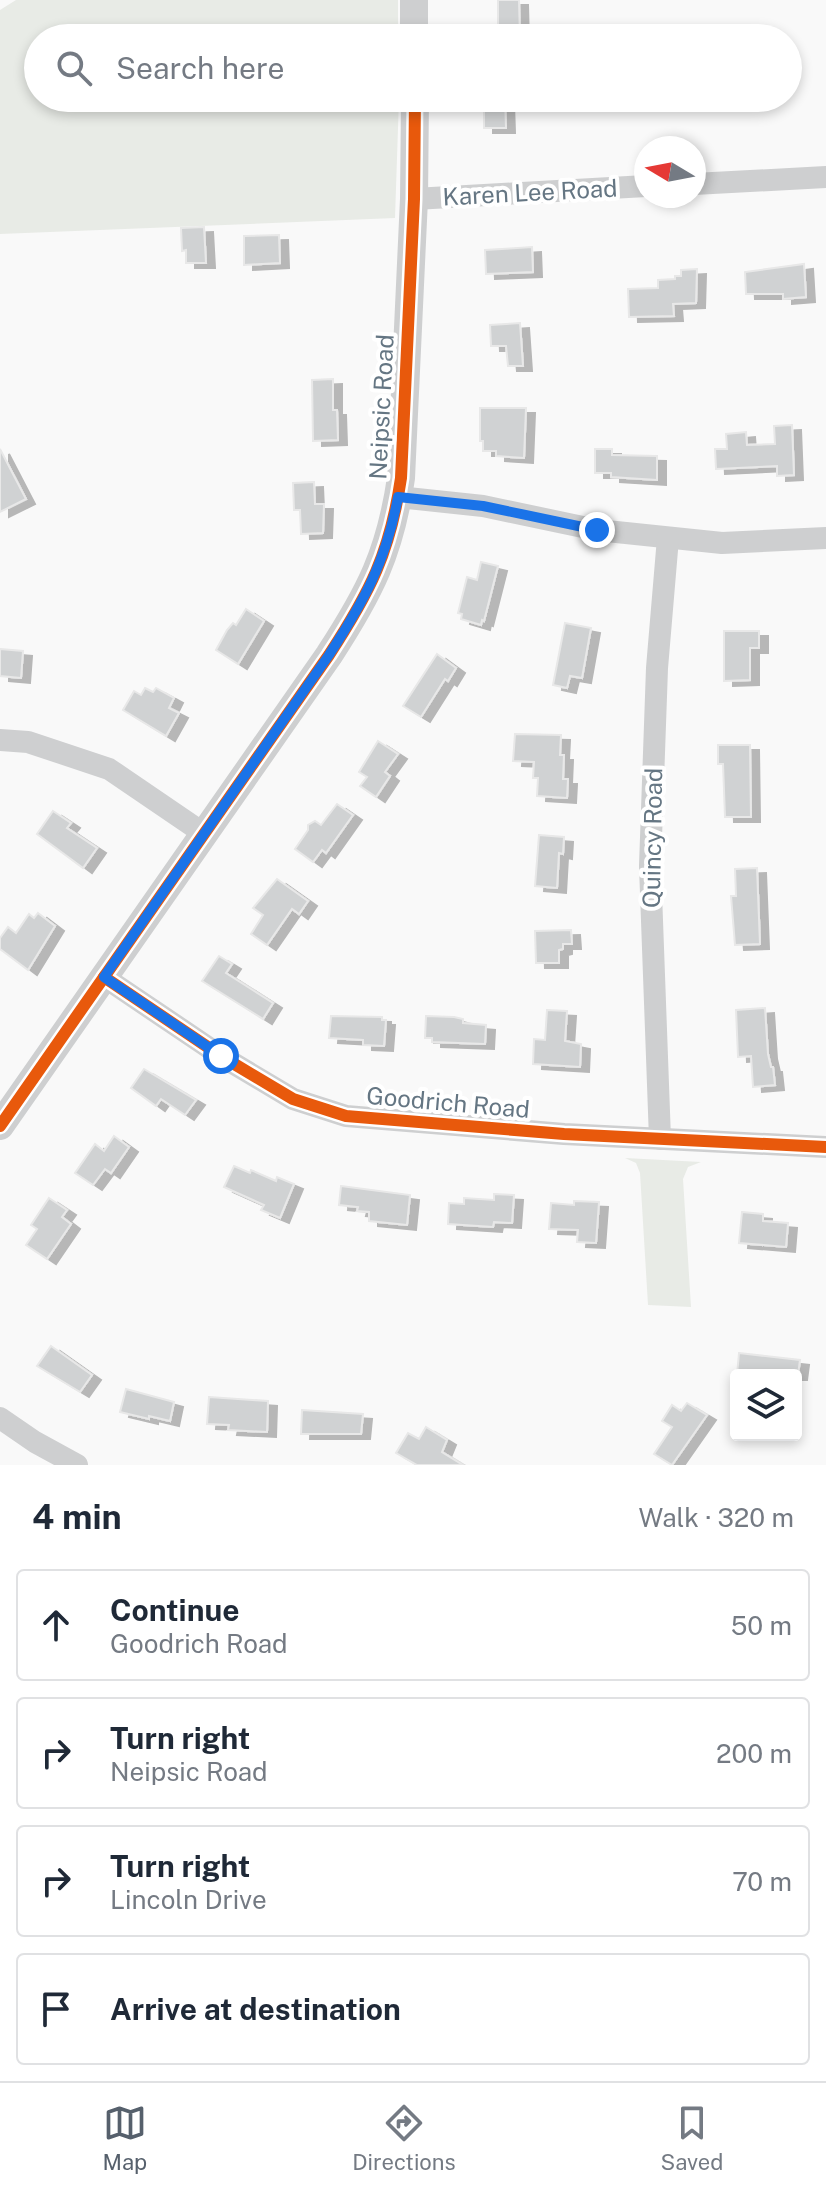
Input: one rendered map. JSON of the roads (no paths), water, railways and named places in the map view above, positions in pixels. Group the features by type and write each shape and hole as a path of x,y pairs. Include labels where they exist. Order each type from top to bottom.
{"street":[{"path":"414,0 414,24"},
{"name":"Neipsic Road","path":"0,1126 329,655 377,574 398,497 414,199 415,112"},
{"path":"706,183 826,177"},
{"name":"Karen Lee Road","path":"414,199 634,187"},
{"path":"398,497 483,506 597,530 668,538 722,543 826,538"},
{"name":"Quincy Road","path":"660,1139 650,866 657,668 668,538"},
{"path":"0,740 28,742 109,769 203,833"},
{"name":"Goodrich Road","path":"104,977 221,1056 293,1099 346,1116 564,1134 826,1147"},
{"path":"0,1418 77,1465"}]}
